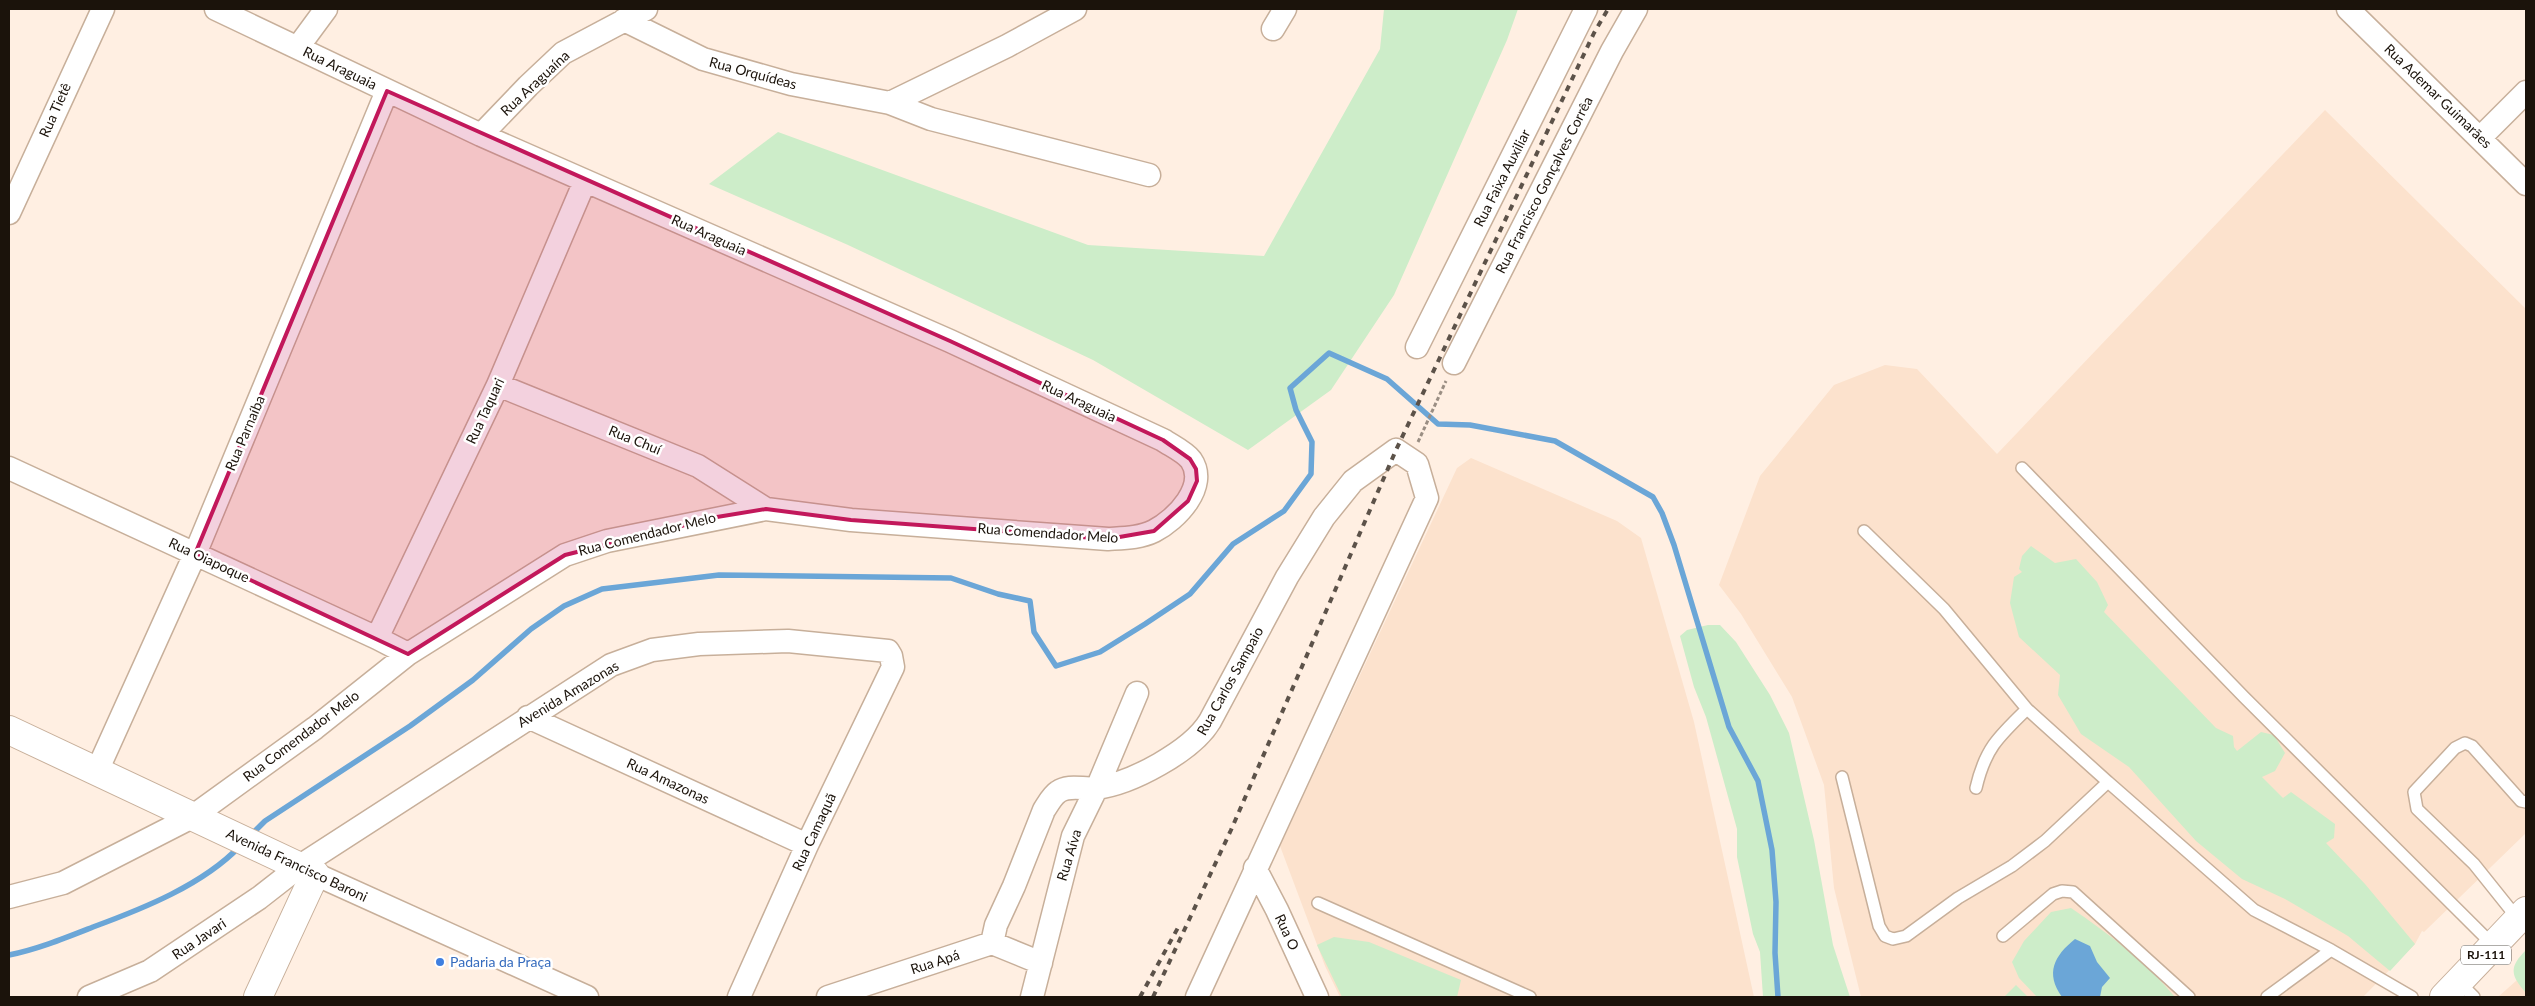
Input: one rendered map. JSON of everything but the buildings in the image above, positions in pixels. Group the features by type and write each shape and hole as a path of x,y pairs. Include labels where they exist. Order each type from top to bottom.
{"street":[{"name":"Rua Tietê","path":"9,213 103,9"},
{"name":"Rua Araguaia","path":"216,9 481,135 950,340 1163,440 1190,459 1196,469"},
{"path":"298,47 326,9"},
{"name":"Rua Araguaína","path":"481,135 563,53 646,9"},
{"path":"890,103 1007,46 1075,9"},
{"path":"1273,30 1285,9"},
{"name":"Rua Faixa Auxiliar","path":"1417,347 1586,9"},
{"name":"Rua Francisco Gonçalves Corrêa","path":"1454,363 1612,51 1636,9"},
{"name":"Rua Ademar Guimarães","path":"2348,9 2526,184"},
{"name":"Rua Orquídeas","path":"624,20 702,59 791,84 890,103 931,119 1149,175"},
{"name":"Rua Parnaíba","path":"97,771 194,554 387,91"},
{"path":"2480,138 2526,92"},
{"name":"Rua Taquari","path":"377,638 498,385 585,181"},
{"name":"Rua Chuí","path":"498,385 698,466 766,509"},
{"name":"Rua Carlos Sampaio","path":"992,943 996,924 1014,886 1044,810 1058,792 1111,785 1178,754 1204,731 1287,577 1324,517 1353,482 1396,450 1410,460"},
{"path":"1197,997 1254,868 1427,498 1417,464 1410,460"},
{"name":"Rua Oiapoque","path":"9,468 408,654"},
{"name":"Rua Comendador Melo","path":"9,897 63,884 199,820 408,654 565,555 607,541 766,509 851,520 1108,539 1132,537 1154,531 1173,517 1188,501 1197,481 1196,469"},
{"name":"Avenida Amazonas","path":"299,866 611,665 652,650 699,644 788,642 888,651 892,656 893,667"},
{"name":"Rua Camaquã","path":"739,997 807,845 893,667"},
{"name":"Rua Aíva","path":"1032,997 1073,836 1137,693"},
{"name":"Rua Amazonas","path":"528,717 807,845"},
{"name":"Avenida Francisco Baroni","path":"9,730 199,820 587,997"},
{"path":"258,997 299,866"},
{"name":"Rua Javari","path":"89,997 150,971 259,898 299,866"},
{"name":"Rua O","path":"1254,868 1277,910 1317,997"},
{"name":"RJ-111","path":"2459,992 2494,946 2522,915"},
{"path":"992,943 1041,963"},
{"name":"Rua Apá","path":"828,997 992,943"}],"lane":[{"path":"2022,468 2244,697 2494,946"},
{"path":"1864,531 1944,609 2027,710 2254,910 2331,950 2412,997"},
{"path":"1976,788 1982,763 1993,745 2027,710"},
{"path":"2522,915 2474,864 2417,809 2414,792 2455,748 2465,743 2472,746 2521,801 2526,802"},
{"path":"1842,777 1879,926 1886,936 1893,939 1906,936 1958,898 2012,866 2045,841 2108,782"},
{"path":"2003,936 2053,894 2062,891 2073,892 2189,997"},
{"path":"1318,903 1530,997"},
{"path":"2267,997 2331,950"}],"path":[{"path":"1410,460 1437,401"}],"highlighted area":[{"path":"387,91 950,341 1163,440 1190,459 1196,469 1197,481 1188,501 1154,531 1108,539 851,520 766,509 717,517 565,555 408,654 195,554"}],"shaded area":[{"path":"2325,110 2526,309 2526,833 2424,932 2422,931 2415,944 2363,997 1861,997 1834,888 1824,785 1792,697 1741,614 1719,585 1760,476 1834,385 1885,365 1917,369 1997,454"},
{"path":"1471,458 1617,521 1641,538 1694,722 1754,997 1340,997 1325,966 1280,846 1457,468"},
{"path":"2526,972 2526,997 2498,997"}],"green space":[{"path":"1384,9 1518,9 1507,40 1394,295 1331,390 1248,450 1093,360 848,245 709,184 778,132 1088,245 1264,256 1380,49"},
{"path":"2031,546 2055,563 2076,559 2097,582 2108,605 2104,612 2216,728 2233,736 2234,747 2237,751 2261,732 2274,735 2285,753 2275,771 2262,777 2283,798 2291,792 2335,824 2334,838 2326,843 2365,884 2415,944 2390,971 2348,936 2285,899 2242,879 2196,841 2129,767 2081,734 2058,695 2060,675 2019,637 2010,603 2014,577 2022,572 2019,569 2022,556"},
{"path":"1708,625 1720,625 1736,642 1770,695 1789,733 1814,840 1833,945 1850,997 1763,997 1760,952 1753,934 1737,857 1737,829 1706,717 1694,687 1680,636 1687,630"},
{"path":"2071,908 2126,949 2152,972 2175,997 2037,997 2019,978 2012,962 2024,941 2051,912"},
{"path":"1334,937 1369,942 1461,980 1457,997 1342,997 1317,945"},
{"path":"2526,950 2526,993 2514,976 2514,966"},
{"path":"2016,985 2028,997 2004,997"}],"water":[{"path":"2075,939 2090,946 2097,962 2110,978 2102,987 2100,997 2062,997 2057,988 2053,973 2054,965 2057,958"}],"waterway":[{"path":"250,836 265,821 410,726 473,680 531,629 564,606 602,589 719,575 951,578 998,594 1030,601 1034,632 1056,666 1100,652 1190,594 1233,544 1284,511 1311,474 1312,442 1296,410 1290,388 1329,353 1387,379 1438,424 1470,425 1555,441 1653,497 1662,513 1674,545 1729,727 1758,781 1772,850 1776,902 1775,953 1778,997"},
{"path":"9,955 51,943 151,904 208,873 240,846"}],"railway":[{"path":"1153,997 1231,830 1396,450 1594,33 1608,9"},
{"path":"1140,997 1180,924"}],"place":[{"name":"Padaria da Praça","path":"440,962"}]}
